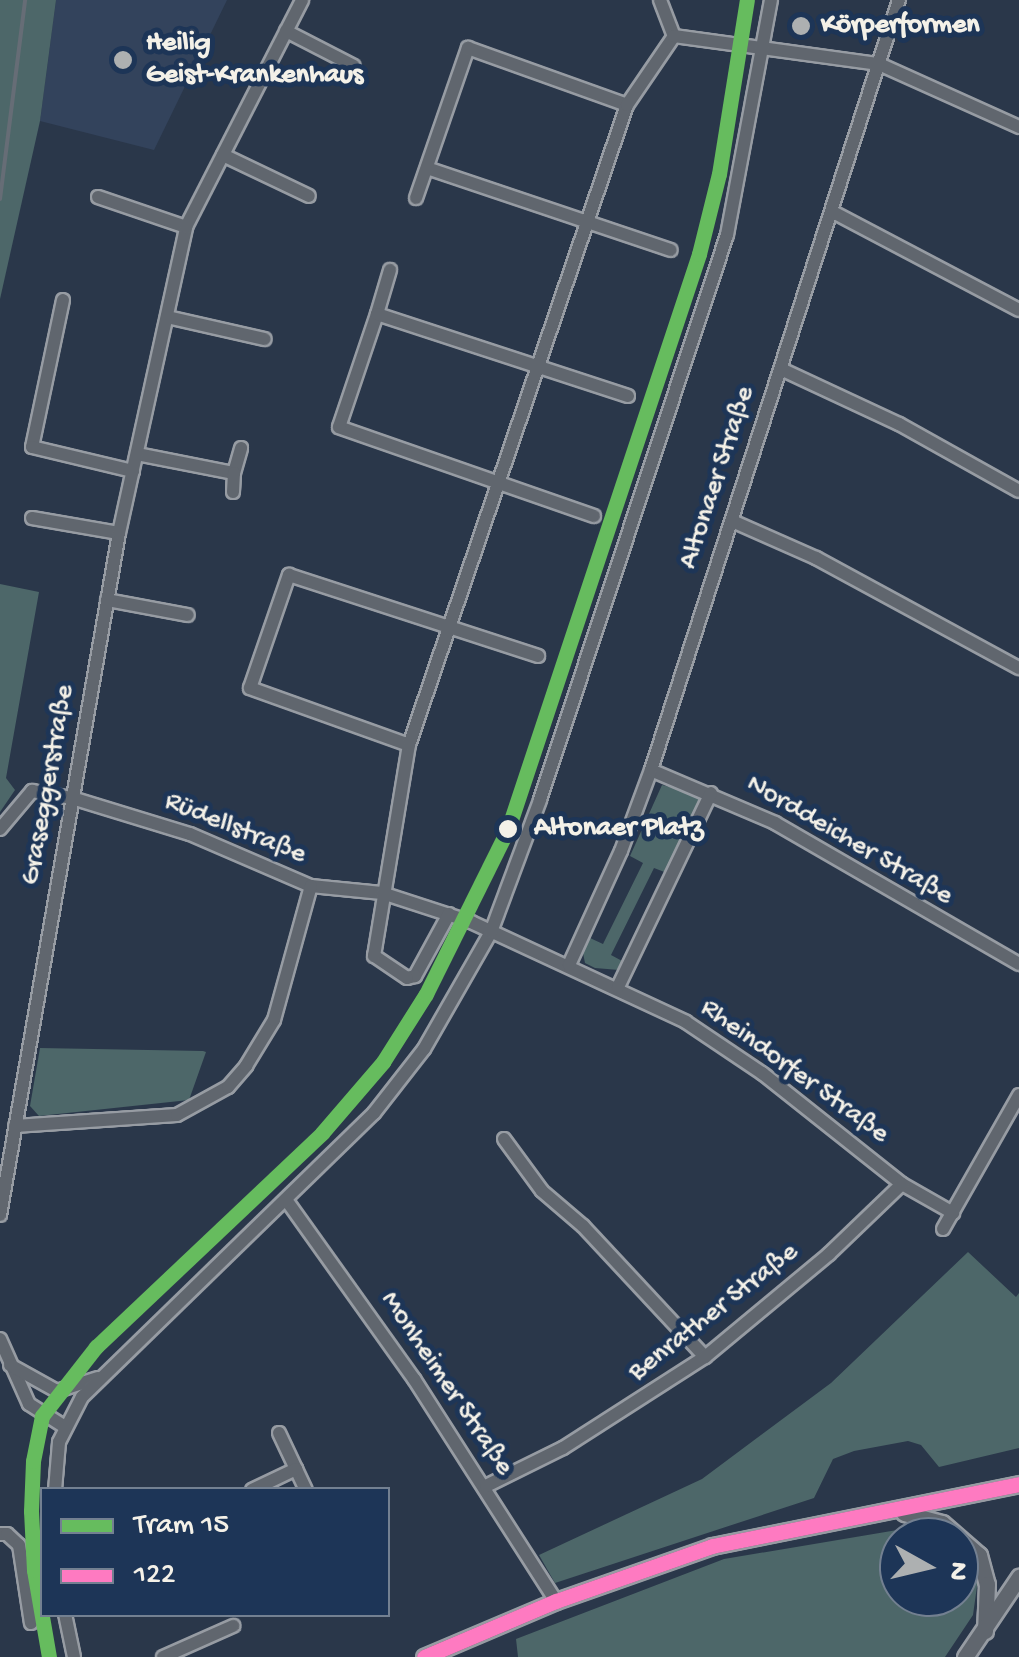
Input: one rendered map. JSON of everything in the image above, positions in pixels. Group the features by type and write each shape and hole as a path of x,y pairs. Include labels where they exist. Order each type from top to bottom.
{"main road":[{"path":"424,1657 556,1602 712,1546 1019,1484"},
{"path":"895,1511 942,1523 979,1555 987,1584 985,1631"},
{"path":"965,1657 1019,1577"},
{"path":"998,1612 1019,1590"}],"street":[{"name":"Graseggerstraße","path":"0,1216 119,533 186,227 302,0"},
{"path":"660,0 674,36"},
{"path":"55,1487 56,1458 65,1427 75,1410 101,1377 286,1201 400,1080 456,998 491,932 540,800 727,236 770,0"},
{"name":"Altonaer Straße","path":"569,965 621,851 650,770 833,212 898,0"},
{"path":"286,31 354,66"},
{"path":"674,36 879,64 1019,127"},
{"path":"449,914 421,970 407,978 374,956 409,746 448,626 627,105 674,36"},
{"path":"416,198 468,48 627,105"},
{"path":"223,154 309,196"},
{"path":"427,168 671,250"},
{"path":"98,197 186,227"},
{"path":"833,212 1019,310"},
{"path":"390,270 339,427 594,516"},
{"path":"63,300 32,446 133,471"},
{"path":"376,314 628,396"},
{"path":"166,317 265,339"},
{"path":"781,369 899,424 1019,491"},
{"path":"232,492 241,448"},
{"path":"137,454 234,473"},
{"path":"32,518 119,533"},
{"path":"732,521 816,558 1019,668"},
{"path":"409,746 250,688 289,575 538,656"},
{"path":"107,600 188,615"},
{"name":"Norddeicher Straße","path":"650,770 775,823 1019,964"},
{"name":"Rüdellstraße","path":"0,829 32,792 72,798 190,834 311,886 382,892 491,932"},
{"path":"618,987 711,793"},
{"path":"15,1126 177,1115 228,1087 274,1020 311,886"},
{"name":"Rheindorfer Straße","path":"491,932 618,987 721,1043 902,1184 952,1213"},
{"path":"943,1229 1019,1095"},
{"path":"504,1139 542,1191 584,1226 705,1357"},
{"name":"Benrather Straße","path":"486,1486 563,1448 705,1357 829,1254 902,1184"},
{"name":"Monheimer Straße","path":"286,1201 486,1486 556,1602"},
{"path":"0,1338 29,1404 65,1427"},
{"path":"10,1365 57,1391 75,1410"},
{"path":"57,1391 101,1377"},
{"path":"279,1433 305,1487"},
{"path":"258,1487 296,1469"},
{"path":"0,1534 7,1534 20,1545 31,1624"},
{"path":"66,1617 74,1657"},
{"path":"163,1657 234,1626"}],"shaded area":[{"name":"Heilig Geist-Krankenhaus","path":"56,0 227,0 154,150 40,121"}],"green space":[{"path":"0,0 56,0 40,121 0,299"},
{"path":"0,584 39,592 6,778 15,790 0,812"},
{"path":"662,785 698,794 701,803 667,873 654,868 611,955 624,962 619,970 595,968 585,963 583,953 590,938 603,944 643,863 630,856"},
{"path":"40,1048 206,1052 189,1100 39,1116 30,1106"},
{"path":"968,1252 1016,1297 1019,1293 1019,1448 939,1467 921,1445 908,1441 854,1451 833,1459 814,1498 555,1583 539,1555 702,1479 831,1383"},
{"path":"879,1533 879,1617 972,1617 945,1657 518,1657 516,1639 724,1559"}],"railway":[{"path":"0,199 25,0"}],"tram line":[{"name":"15","path":"40,1605 31,1511 33,1461 42,1416 96,1347 322,1133 383,1062 426,994 508,829 699,254 719,174 747,0"},
{"name":"15","path":"42,1617 49,1657"}],"transit line":[{"name":"122","path":"424,1657 556,1601 712,1546 1019,1484"}],"place":[{"name":"Körperformen","path":"801,26"},
{"name":"Heilig Geist-Krankenhaus","path":"123,60"},
{"name":"Altonaer Platz","path":"508,829"}]}
